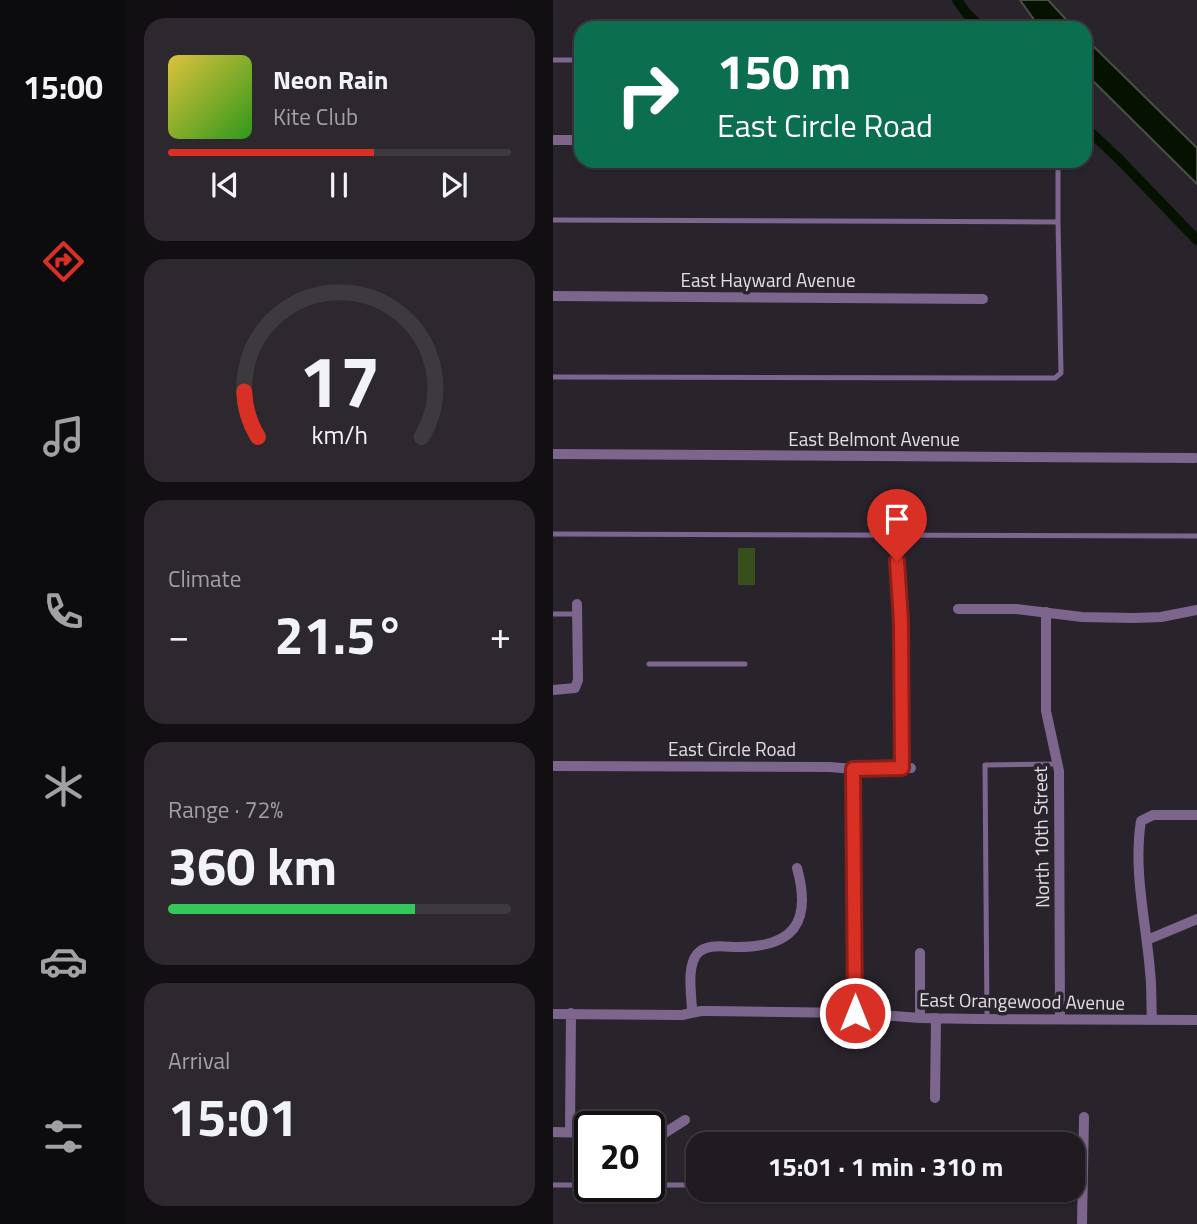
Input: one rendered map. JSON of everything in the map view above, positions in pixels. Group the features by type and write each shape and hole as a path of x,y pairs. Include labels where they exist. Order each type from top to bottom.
{"street":[{"path":"553,140 574,141"},
{"name":"East Hayward Avenue","path":"553,296 983,299"},
{"name":"East Belmont Avenue","path":"553,454 1195,458"},
{"path":"553,690 576,688 578,609"},
{"path":"958,609 1016,609 1082,617 1134,618 1197,611"},
{"name":"North 10th Street","path":"1045,612 1046,711 1058,764 1061,1020"},
{"name":"East Circle Road","path":"553,766 906,768"},
{"path":"1151,1020 1151,975 1140,887 1141,821 1153,815 1197,816"},
{"path":"692,1012 691,973 698,953 714,946 756,946 779,940 792,933 803,902 803,887 797,868"},
{"path":"1147,940 1197,919"},
{"path":"920,953 920,1018"},
{"name":"East Orangewood Avenue","path":"553,1014 682,1015 712,1011 855,1013 920,1018 1197,1020"},
{"path":"570,1132 571,1013"},
{"path":"935,1098 936,1018"},
{"path":"1083,1132 1084,1118"},
{"path":"665,1134 685,1120"},
{"path":"553,1132 574,1132"},
{"path":"1079,1202 1081,1224"}],"lane":[{"path":"553,60 574,60"},
{"path":"553,377 1055,378 1061,373 1058,168"},
{"path":"553,220 1058,222"},
{"path":"553,534 1197,536"},
{"path":"897,561 906,768"},
{"path":"553,614 578,609"},
{"path":"649,664 745,664"},
{"path":"987,1019 985,765 1058,764"},
{"path":"853,769 855,1013"},
{"path":"553,1185 574,1185"},
{"path":"665,1185 686,1185"}],"green space":[{"path":"738,548 755,548 755,585 738,585"}],"shaded area":[{"path":"1020,0 1048,0 1068,21 1035,21"},
{"path":"1092,45 1197,148 1197,184 1092,80"}],"waterway":[{"path":"957,0 974,21"},
{"path":"1092,134 1197,240"}],"route":[{"path":"855,1013 853,769 902,768 901,621 897,561"}]}
